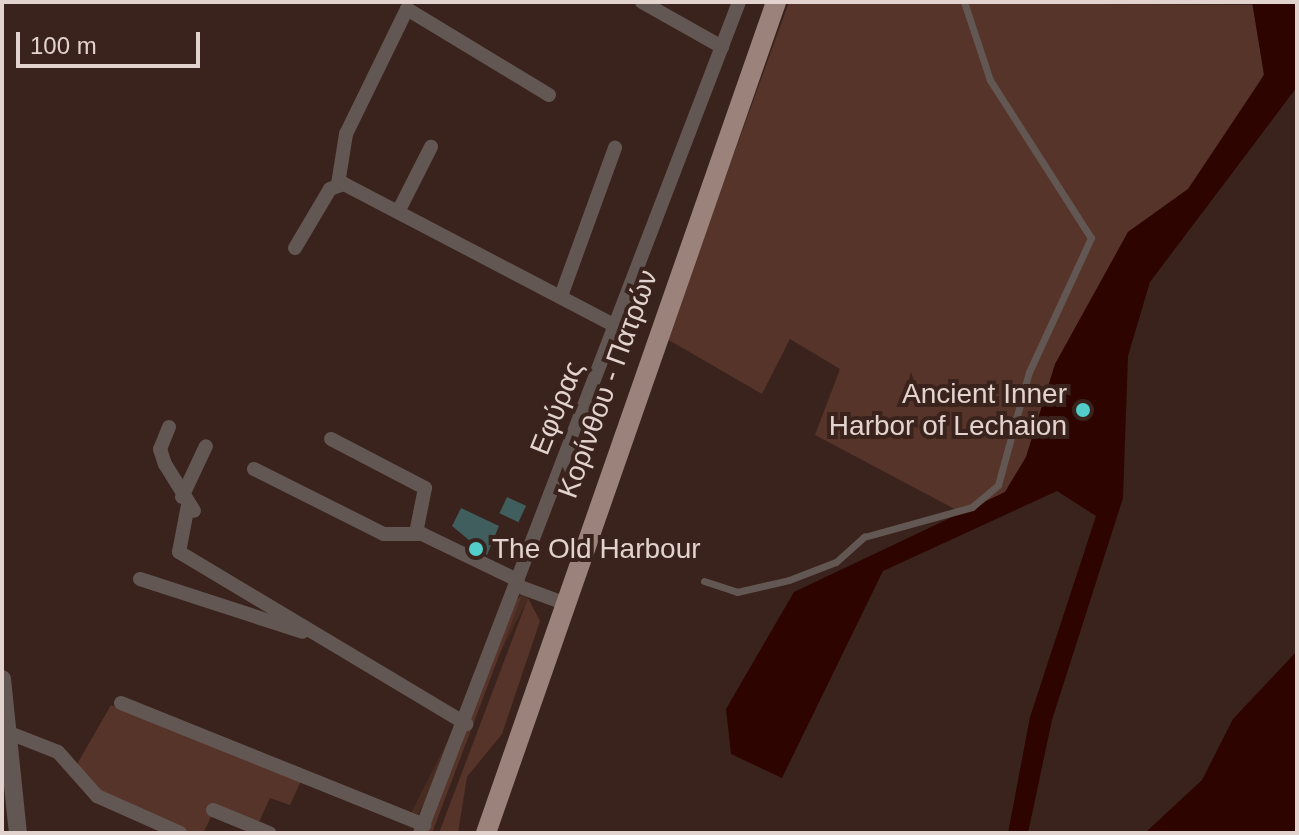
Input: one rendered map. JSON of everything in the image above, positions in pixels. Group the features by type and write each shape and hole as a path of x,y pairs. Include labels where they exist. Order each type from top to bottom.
{"main road":[{"name":"Κορίνθου - Πατρών","path":"486,833 561,602 776,2"}],"street":[{"path":"642,2 722,47"},
{"name":"Εφύρας","path":"422,829 466,724 516,582 617,327 739,2"},
{"path":"295,248 338,184 346,134 409,6 549,95"},
{"path":"399,210 431,147"},
{"path":"561,296 615,148"},
{"path":"338,184 399,210 617,327"},
{"path":"169,427 160,449 188,504"},
{"path":"331,439 425,488 416,533"},
{"path":"206,446 188,504 179,552 314,636 466,724"},
{"path":"254,469 384,534 416,533 561,602"},
{"path":"140,579 314,636"},
{"path":"2,679 12,734 9,785 18,833"},
{"path":"121,703 422,829"},
{"path":"12,734 58,752 97,796 180,833"},
{"path":"213,810 269,833"}],"lane":[{"path":"704,581 737,592 789,580 836,562 864,537 972,507 998,485 1029,372 1091,238 990,80 964,2"}],"shaded area":[{"path":"789,2 1254,5 1264,74 1246,108 1188,189 1128,232 1056,364 1026,457 1005,492 966,515 815,435 840,369 790,339 762,394 667,339"},
{"name":"Ancient Inner Harbor of Lechaion","path":"1252,2 1297,2 1297,87 1150,282 1128,356 1123,498 1052,720 1028,833 1008,833 1030,717 1096,516 1057,491 883,571 782,778 731,754 726,709 794,592 1005,492 1026,457 1055,364 1128,232 1188,189 1264,75"},
{"path":"522,595 528,598 413,824 407,821"},
{"path":"522,595 432,833 426,833 512,604"},
{"path":"528,598 540,621 502,734 467,777 458,833 439,833"},
{"path":"1297,651 1297,833 1145,833 1202,780 1233,719"},
{"path":"111,705 301,781 290,805 270,798 259,822 211,817 203,833 186,833 98,798 72,773"}],"building":[{"path":"507,497 526,506 518,522 499,513"},
{"path":"461,508 499,526 487,555 452,526"}],"place":[{"name":"Ancient Inner Harbor of Lechaion","path":"1083,410"},
{"name":"The Old Harbour","path":"476,549"}]}
